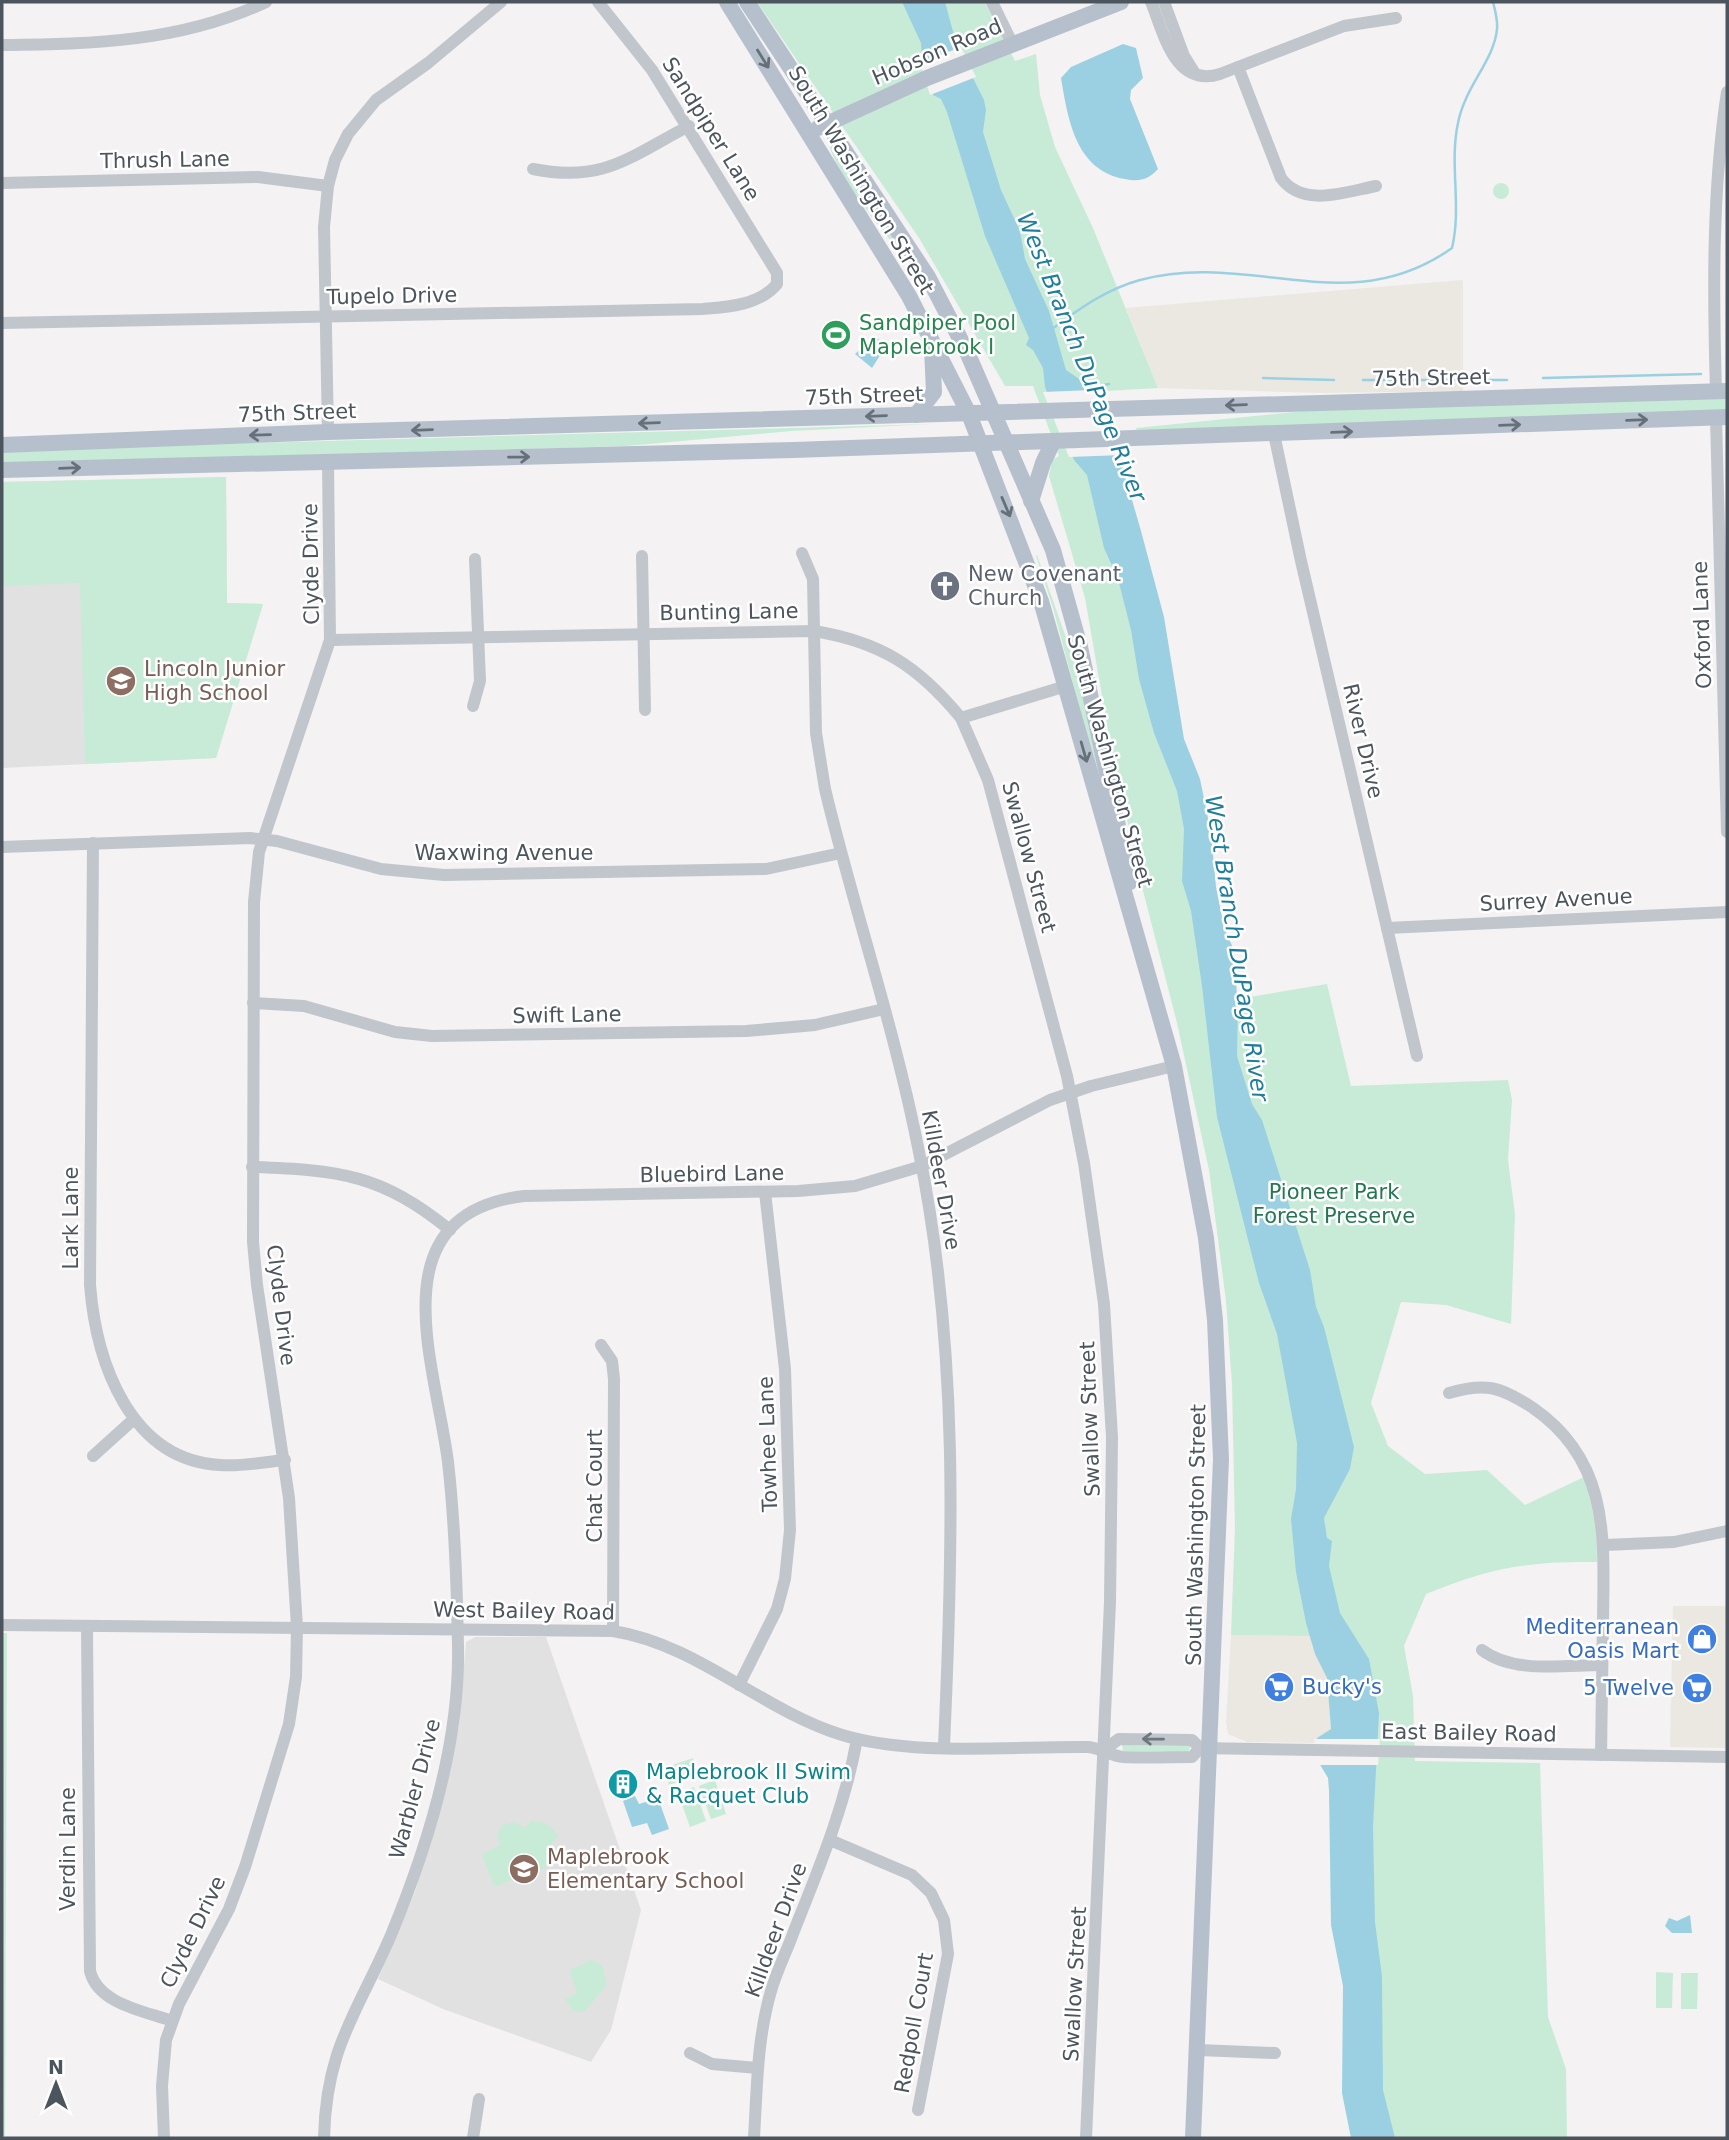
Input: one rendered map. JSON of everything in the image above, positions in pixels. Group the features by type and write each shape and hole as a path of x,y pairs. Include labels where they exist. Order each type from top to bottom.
{"main road":[{"name":"South Washington Street","path":"727,2 810,132 931,340 969,414 1021,544 1066,686 1110,845 1141,940 1174,1066 1206,1238 1219,1390 1221,1520 1206,1749 1193,2138"},
{"name":"South Washington Street","path":"747,2 928,277 995,413 1053,550 1071,608 1123,841 1141,940"},
{"name":"Hobson Road","path":"810,132 970,60 1121,2"},
{"path":"916,415 934,391 931,340"},
{"name":"75th Street","path":"2,445 328,432 1721,391"},
{"path":"2,470 1053,442 1722,417"},
{"path":"1031,501 1053,442"}],"street":[{"path":"2,45 99,43 152,38 237,15 266,2"},
{"path":"328,432 324,227 328,186 341,147 365,112 384,93 428,63 501,2"},
{"name":"Sandpiper Lane","path":"598,2 638,50 688,126 778,273 777,285"},
{"path":"992,2 1012,43"},
{"path":"1151,2 1174,59 1197,75 1211,76 1344,26 1396,18"},
{"path":"1164,2 1187,61 1197,75"},
{"path":"1238,66 1281,178 1289,188 1301,195 1316,196 1376,186"},
{"path":"1721,391 1715,239 1719,153 1727,92"},
{"path":"533,169 563,175 602,170 645,151 688,126"},
{"name":"Thrush Lane","path":"2,183 258,177 328,186"},
{"name":"Tupelo Drive","path":"2,323 703,309 746,303 766,295 777,285"},
{"name":"Oxford Lane","path":"1722,417 1727,832"},
{"name":"River Drive","path":"1274,434 1417,1056"},
{"name":"Clyde Drive","path":"164,2138 163,2064 172,2021 229,1909 249,1854 289,1724 296,1677 297,1627 285,1460 257,1286 252,1167 255,877 264,839 330,640 328,462"},
{"name":"Bunting Lane","path":"802,553 813,579 814,631"},
{"name":"Bunting Lane","path":"642,556 645,710"},
{"path":"474,706 480,681 475,559"},
{"name":"Bunting Lane","path":"330,640 814,631 856,640 892,655 922,675 961,718"},
{"name":"Killdeer Drive","path":"814,631 817,746 841,853 884,1009 922,1166 941,1301 950,1417 951,1527 944,1746"},
{"path":"961,718 1066,686"},
{"name":"Swallow Street","path":"961,718 988,780 1071,1093 1095,1231 1110,1383 1113,1497 1105,1749 1086,2138"},
{"name":"Waxwing Avenue","path":"2,847 264,839 381,869 444,875 766,869 841,853"},
{"name":"Lark Lane","path":"93,843 91,1294 106,1362 122,1401 134,1419 164,1447 194,1460 218,1465 285,1460"},
{"name":"Surrey Avenue","path":"1387,928 1727,912"},
{"name":"Swift Lane","path":"253,1003 304,1006 395,1032 432,1037 746,1031 815,1025 884,1009"},
{"name":"Bluebird Lane","path":"450,1230 483,1206 524,1196 765,1192 855,1186 922,1166 1006,1122 1071,1093 1174,1066"},
{"path":"252,1167 330,1170 367,1180 405,1198 450,1230"},
{"name":"Towhee Lane","path":"738,1685 777,1609 785,1579 790,1530 785,1369 765,1192"},
{"name":"Warbler Drive","path":"324,2138 326,2093 334,2056 348,2020 392,1932 441,1782 457,1688 458,1628 449,1469 423,1303 430,1264 450,1230"},
{"name":"Chat Court","path":"601,1345 612,1362 614,1379 613,1631"},
{"path":"1448,1393 1471,1386 1488,1386 1520,1400 1548,1420 1577,1453 1591,1480 1600,1506 1605,1545 1601,1755"},
{"path":"93,1456 134,1419"},
{"path":"1605,1545 1674,1542 1727,1531"},
{"name":"West Bailey Road","path":"2,1625 613,1631 657,1643 812,1723 857,1739 944,1746 1105,1749 1119,1756 1192,1757 1206,1749"},
{"name":"Verdin Lane","path":"88,1627 90,1971 95,1984 111,1997 172,2021"},
{"path":"1482,1650 1492,1658 1512,1664 1602,1665"},
{"name":"Killdeer Drive","path":"754,2138 757,2067 772,1987 830,1840 846,1790 857,1739"},
{"name":"East Bailey Road","path":"1206,1749 1727,1757"},
{"name":"Redpoll Court","path":"830,1840 912,1875 931,1893 944,1920 948,1954 918,2110"},
{"path":"1198,2050 1275,2053"},
{"path":"690,2053 712,2064 757,2067"},
{"path":"473,2138 480,2099"}],"shaded area":[{"path":"1463,280 1463,391 1323,393 1158,388 1126,308"},
{"name":"Lincoln Junior High School","path":"226,477 227,603 263,604 216,758 2,768 2,482"},
{"path":"1673,1606 1727,1606 1727,1748 1670,1747"},
{"path":"1231,1635 1310,1636 1327,1678 1330,1713 1331,1729 1318,1738 1318,1743 1247,1742 1228,1734 1226,1722"},
{"name":"Maplebrook Elementary School","path":"475,1637 546,1637 641,1910 611,2030 591,2062 443,2009 378,1979 415,1892 442,1799 459,1726 466,1642"}],"green space":[{"name":"Pioneer Park Forest Preserve","path":"757,2 985,2 1015,61 1036,54 1040,95 1055,147 1093,228 1158,388 1089,392 1189,784 1220,1002 1327,984 1351,1086 1508,1080 1512,1100 1508,1160 1515,1214 1511,1324 1446,1305 1401,1302 1371,1403 1388,1446 1425,1474 1487,1470 1525,1505 1584,1477 1587,1488 1595,1529 1597,1562 1550,1563 1510,1568 1470,1578 1426,1594 1404,1646 1413,1696 1415,1761 1540,1763 1548,2017 1566,2069 1567,2138 1368,2138 1350,1663 1310,1636 1231,1635 1235,1528 1232,1384 1226,1301 1209,1170 1109,736 1085,598 1049,476 1052,460 1059,456 1033,386 1005,386 919,238"},
{"path":"833,145 905,255 887,236 851,187 834,157 830,147"},
{"path":"1501,183 1507,185 1507,197 1501,199 1495,197 1493,191 1495,185"},
{"path":"1727,397 1727,411 1137,431 1136,428 1304,411"},
{"path":"932,424 791,431 627,446 2,464 2,452 72,448"},
{"name":"Lincoln Junior High School","path":"226,477 227,603 263,604 216,758 85,764 80,583 2,586 2,482"},
{"path":"1037,555 1083,686 1105,803 1053,608"},
{"path":"2,1633 7,1633 5,2136 2,2136"},
{"path":"1122,1745 1190,1748 1188,1752 1123,1751"},
{"path":"693,1758 698,1775 669,1785 664,1768"},
{"path":"715,1780 726,1814 711,1819 699,1786"},
{"path":"694,1787 706,1821 690,1827 678,1793"},
{"path":"531,1821 547,1824 556,1832 558,1836 550,1846 558,1855 551,1866 494,1887 482,1854 500,1845 497,1835 502,1825 514,1822 524,1827"},
{"path":"592,1960 603,1966 607,1985 584,2012 573,2011 565,1999 577,1993 569,1970"},
{"path":"1656,1972 1673,1973 1672,2008 1656,2008"},
{"path":"1681,1973 1698,1973 1697,2009 1681,2009"}],"water":[{"path":"902,2 945,2 957,46 984,100 986,110 983,132 1001,190 1020,231 1025,259 1049,311 1066,370 1085,383 1119,455 1164,617 1184,739 1200,779 1211,833 1216,887 1224,927 1233,948 1238,1006 1237,1056 1252,1104 1262,1120 1310,1270 1316,1307 1324,1327 1354,1447 1350,1469 1324,1518 1327,1538 1332,1541 1329,1566 1340,1613 1369,1659 1379,1713 1373,1827 1375,1922 1382,1977 1383,2090 1395,2138 1351,2138 1342,2093 1343,1986 1331,1925 1328,1778 1319,1763 1317,1738 1331,1729 1327,1678 1315,1654 1296,1572 1291,1519 1296,1489 1297,1443 1277,1334 1259,1283 1217,1117 1191,911 1182,881 1184,829 1177,791 1154,733 1139,679 1131,630 1118,579 1104,548 1087,475 1074,460 1045,387 1043,368 1033,350 1026,345 1029,338 985,236 947,112 941,99 933,95 922,60 921,43"},
{"path":"1123,44 1136,48 1143,78 1131,90 1130,99 1158,169 1151,176 1139,180 1108,174 1095,166 1085,155 1071,126 1061,78 1071,67"},
{"path":"875,336 886,346 872,368 855,354"},
{"path":"635,1796 639,1804 658,1798 669,1829 652,1835 647,1823 632,1827 623,1801"},
{"path":"1690,1915 1692,1933 1672,1933 1665,1926 1669,1918 1677,1921"}],"pier":[{"path":"961,47 976,77 930,95 920,63"},
{"path":"1092,390 1123,455 1069,457 1043,392"},
{"path":"1314,1739 1380,1739 1378,1765 1316,1765"}],"waterway":[{"name":"West Branch DuPage River","path":"1052,329 1105,294 1140,280 1181,273 1221,273 1337,283 1375,280 1413,269 1452,248 1456,217 1455,154 1458,123 1467,97 1495,41 1497,22 1493,2"},
{"path":"1543,378 1701,374"},
{"path":"1263,378 1334,380"},
{"path":"1363,380 1507,380"},
{"name":"West Branch DuPage River","path":"1084,389 1109,384"}],"place":[{"name":"Sandpiper Pool Maplebrook I","path":"836,335"},
{"name":"New Covenant Church","path":"945,586"},
{"name":"Lincoln Junior High School","path":"121,681"},
{"name":"Mediterranean Oasis Mart","path":"1702,1639"},
{"name":"Bucky's","path":"1279,1687"},
{"name":"5 Twelve","path":"1697,1688"},
{"name":"Maplebrook II Swim & Racquet Club","path":"623,1784"},
{"name":"Maplebrook Elementary School","path":"524,1869"}]}
